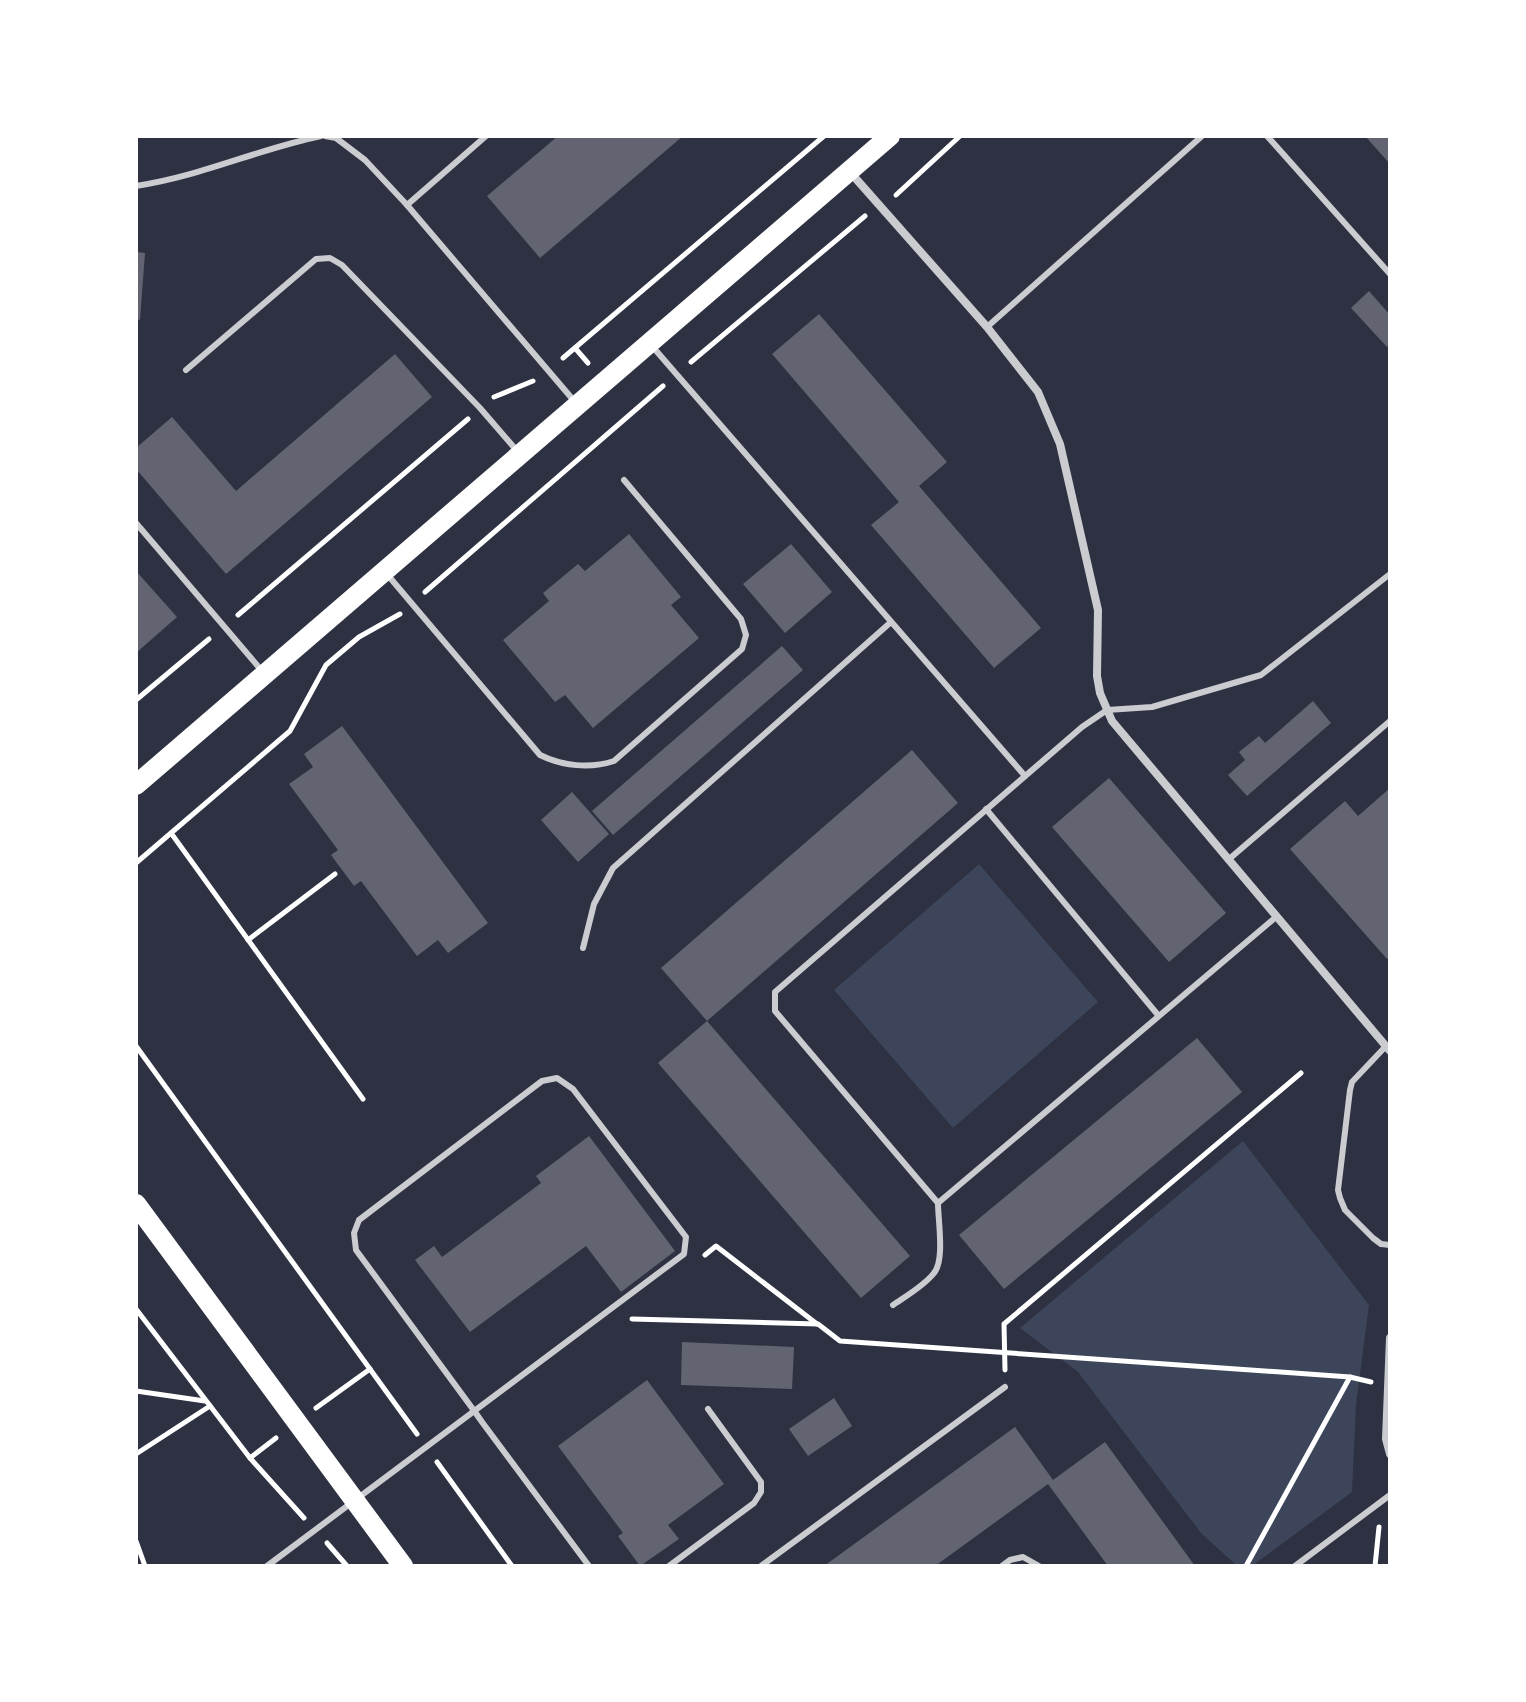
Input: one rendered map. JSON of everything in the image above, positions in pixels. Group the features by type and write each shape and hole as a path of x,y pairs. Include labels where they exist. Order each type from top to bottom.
{"main road":[{"path":"136,785 850,172 881,139"},
{"path":"136,1204 403,1566"}],"street":[{"path":"850,172 987,327 1038,392 1060,444 1098,610 1097,676 1107,710 1120,732 1388,1049"},
{"path":"1390,1338 1386,1439 1390,1454"}],"lane":[{"path":"136,186 203,172 302,140 323,136 336,138 351,147 407,205 578,406"},
{"path":"407,205 486,136"},
{"path":"987,327 1202,136"},
{"path":"1267,136 1390,274"},
{"path":"186,370 316,259 330,258 342,265 470,397 520,455"},
{"path":"650,344 1025,776"},
{"path":"384,570 540,755 554,762 597,766 614,761 742,649 746,635 741,619 624,480"},
{"path":"136,523 264,674"},
{"path":"893,1305 937,1269 940,1259 938,1203 775,1011 775,992 1082,727 1107,710 1152,707 1261,675 1390,574"},
{"path":"583,948 594,904 613,868 891,622"},
{"path":"1228,860 1390,721"},
{"path":"986,809 1158,1015"},
{"path":"938,1203 1276,917"},
{"path":"1388,1049 1352,1082 1338,1190 1345,1210 1373,1238 1381,1244 1390,1245"},
{"path":"267,1566 475,1412 684,1254 686,1237 573,1089 557,1078 542,1081 371,1210 359,1220 354,1233 356,1250 475,1412 589,1566"},
{"path":"761,1566 1005,1387"},
{"path":"669,1566 754,1503 761,1492 761,1482 708,1409"},
{"path":"1295,1566 1390,1495"},
{"path":"1002,1566 1023,1557 1039,1566"}],"path":[{"path":"136,863 290,731 326,665 359,637 399,614 850,226 897,195 960,136"},
{"path":"171,833 363,1099"},
{"path":"248,940 335,874"},
{"path":"136,1046 512,1566"},
{"path":"1005,1387 1004,1324 1301,1073"},
{"path":"704,1255 716,1246 840,1341 1350,1377 1246,1566"},
{"path":"136,1309 250,1458 347,1566"},
{"path":"619,1319 818,1324"},
{"path":"136,1391 208,1404"},
{"path":"136,1454 208,1404"},
{"path":"1375,1566 1381,1502"},
{"path":"136,1541 145,1566"}],"shaded area":[{"path":"979,864 1098,1002 953,1128 834,990"},
{"path":"1243,1141 1369,1305 1356,1405 1352,1492 1252,1566 1237,1566 1201,1533 1078,1372 1020,1328"}],"building":[{"path":"558,136 683,136 540,258 487,196"},
{"path":"1365,136 1390,136 1390,164"},
{"path":"136,252 145,253 140,320 136,319"},
{"path":"1369,291 1390,315 1390,344 1387,347 1351,308"},
{"path":"819,314 947,462 919,486 1041,628 994,668 871,525 899,502 772,354"},
{"path":"395,354 432,397 226,574 136,469 136,448 172,417 236,491"},
{"path":"629,534 681,597 671,605 699,638 593,728 565,695 555,702 503,640 549,601 543,593 578,564 585,571"},
{"path":"791,544 832,592 785,633 743,584"},
{"path":"136,571 177,617 136,653"},
{"path":"782,646 803,670 613,835 592,811"},
{"path":"1313,701 1331,723 1247,796 1228,775 1245,760 1239,752 1259,736 1265,743"},
{"path":"342,726 488,923 448,953 438,940 417,956 361,881 354,886 331,855 338,850 289,784 313,767 304,754"},
{"path":"912,750 958,803 707,1021 661,968"},
{"path":"1109,778 1226,913 1169,962 1052,827"},
{"path":"1390,788 1390,956 1387,959 1290,849 1345,801 1358,816"},
{"path":"572,792 609,834 578,862 541,820"},
{"path":"707,1021 910,1256 861,1298 658,1063"},
{"path":"1197,1038 1242,1092 1004,1289 959,1235"},
{"path":"589,1136 675,1251 621,1292 586,1246 470,1332 415,1260 434,1246 442,1257 541,1183 536,1176"},
{"path":"682,1342 794,1347 792,1389 681,1385"},
{"path":"647,1380 724,1484 668,1525 679,1539 640,1566 618,1536 623,1533 558,1446"},
{"path":"834,1398 852,1426 808,1456 789,1429"},
{"path":"1015,1427 1053,1480 1105,1442 1195,1566 1108,1566 1048,1484 935,1566 824,1566"}]}
